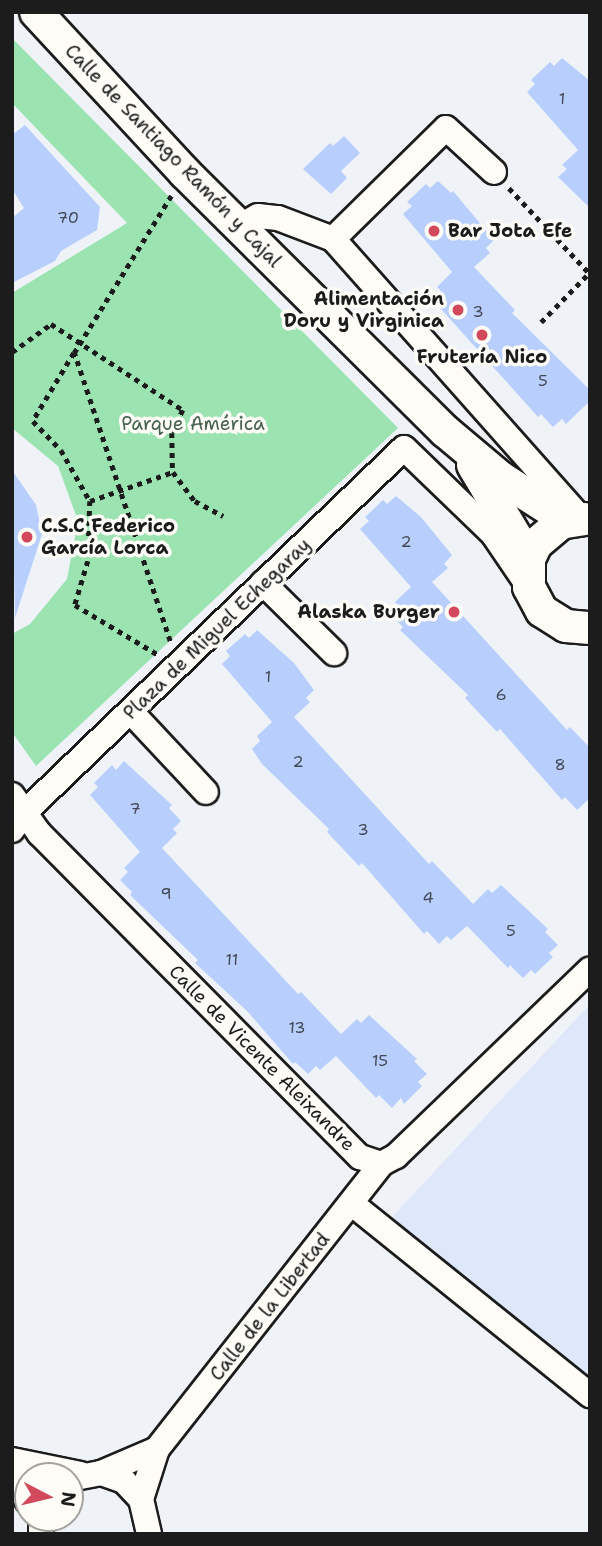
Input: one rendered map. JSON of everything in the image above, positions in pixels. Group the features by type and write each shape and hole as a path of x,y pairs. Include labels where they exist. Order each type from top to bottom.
{"main road":[{"name":"Calle de Santiago Ramón y Cajal","path":"36,12 185,173 461,446 554,512 582,518"},
{"name":"Calle de Santiago Ramón y Cajal","path":"461,446 529,573 542,611 566,626 590,628"},
{"path":"529,573 547,531 582,518"}],"street":[{"path":"334,239 446,128 494,172"},
{"path":"239,227 258,216 278,218 334,239 582,518"},
{"name":"Plaza de Miguel Echegaray","path":"15,813 132,713 399,450 408,448 529,573"},
{"path":"263,583 334,653"},
{"path":"132,713 206,792"},
{"name":"Calle de Vicente Aleixandre","path":"15,813 39,833 360,1157 381,1164"},
{"path":"381,1164 406,1147 590,969"},
{"name":"Calle de la Libertad","path":"141,1499 157,1449 381,1164"},
{"path":"351,1203 590,1395"},
{"name":"Calle de la Libertad","path":"84,1475 157,1449"},
{"path":"84,1475 124,1481 141,1499 149,1534"}],"path":[{"path":"494,172 589,273 541,322"},
{"path":"178,666 75,605 88,561 90,501 61,450 33,421 185,173"},
{"path":"12,352 51,324 183,410 172,433 173,472 195,501 223,516"},
{"path":"74,353 178,666"},
{"path":"90,501 121,493 173,472"}],"shaded area":[{"path":"590,1004 590,1390 381,1229"}],"green space":[{"name":"Parque América","path":"12,38 398,428 36,766 12,732 12,634 30,624 67,579 78,521 58,466 12,428 12,293 127,223 12,103"}],"building":[{"path":"562,58 590,81 590,208 558,177 567,169 562,165 578,150 527,92 535,84 531,80 550,62 554,66"},
{"path":"25,125 100,207 97,230 61,251 55,261 12,283 12,218 24,208 12,189 12,135"},
{"path":"344,136 360,153 341,171 347,178 331,194 303,169 330,143 333,146"},
{"path":"438,181 451,193 453,191 494,240 486,248 490,253 474,267 515,310 512,313 590,390 590,401 566,424 562,419 553,427 541,414 538,417 432,299 441,291 437,287 452,272 403,214 412,206 407,202 426,184 430,188"},
{"name":"C.S.C Federico García Lorca","path":"12,470 36,505 42,534 15,618"},
{"path":"396,496 421,517 452,555 444,564 448,568 432,582 567,730 570,727 590,748 590,798 577,810 565,797 562,800 500,729 497,732 465,698 468,695 400,630 403,627 390,614 399,606 395,602 411,587 360,529 369,521 365,517 383,500 387,504"},
{"path":"257,630 294,663 314,690 306,698 310,702 294,717 429,864 432,861 473,904 488,889 492,893 501,885 548,929 545,932 558,945 549,953 553,957 535,974 531,970 523,978 510,965 508,968 467,926 451,940 447,936 439,944 427,931 424,934 362,863 359,866 327,832 329,829 262,764 252,749 260,741 257,736 272,722 222,664 230,656 226,651 245,634 249,638"},
{"path":"124,761 172,805 169,808 181,821 173,829 177,833 162,848 298,994 301,992 341,1034 357,1019 361,1023 369,1015 417,1059 414,1061 427,1074 418,1082 422,1086 404,1104 401,1098 392,1108 379,1095 376,1098 336,1056 320,1070 316,1066 308,1074 295,1062 293,1064 247,1011 195,963 198,960 130,895 132,892 120,880 128,872 124,868 140,852 90,795 98,787 94,783 112,765 116,770"}],"place":[{"name":"Bar Jota Efe","path":"434,231"},
{"name":"Alimentación Doru y Virginica","path":"458,310"},
{"name":"Frutería Nico","path":"482,335"},
{"name":"C.S.C Federico García Lorca","path":"27,537"},
{"name":"Alaska Burger","path":"454,612"}]}
